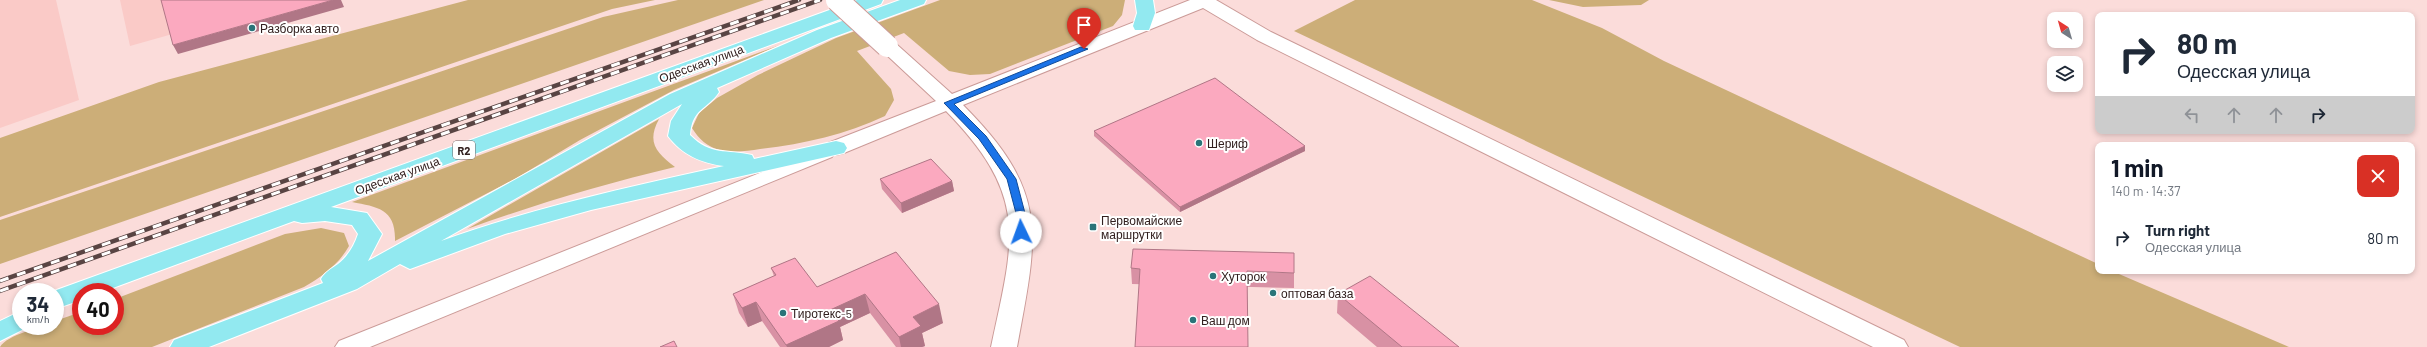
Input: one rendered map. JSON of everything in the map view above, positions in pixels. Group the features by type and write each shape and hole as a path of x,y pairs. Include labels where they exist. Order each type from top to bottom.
{"main road":[{"name":"Одесская улица","path":"64,297 874,0"},
{"name":"Одесская улица","path":"183,347 348,283 677,98 742,68 824,34 917,0"},
{"path":"1142,26 1146,13 1144,0"},
{"path":"742,68 689,107 679,122 679,136 690,149 716,160 773,161"},
{"path":"348,283 504,227 588,203 836,148"},
{"path":"282,217 325,214 359,218 370,234 363,254 346,271 293,304"},
{"path":"0,320 12,316"},
{"path":"0,332 12,325"}],"street":[{"path":"837,0 949,103 982,138 1011,179 1021,217 1020,261 1004,347"},
{"path":"347,347 1205,0 1264,36 1895,347"}],"shaded area":[{"path":"0,0 56,0 79,100 0,128"},
{"path":"120,0 293,0 130,46"},
{"path":"468,0 655,0 612,9 0,217 0,138 159,82"},
{"path":"678,0 764,0 0,264 0,220 603,17"},
{"path":"940,0 1125,0 1122,15 1113,26 990,74 970,75 949,71 904,33 857,51 891,89 894,100 885,116 870,123 824,138 750,150 725,151 715,149 707,145 692,128 699,113 717,98 758,75 836,38"},
{"path":"1355,0 1532,0 1602,28 1664,61 2095,263 2095,274 2119,274 2289,347 1960,347 1294,31"},
{"path":"1549,0 1649,0 1641,5 1583,7"},
{"path":"780,45 674,90 580,140 515,179 395,241 395,230 389,216 384,211 352,202"},
{"path":"659,119 653,135 655,147 663,157 675,167 570,195 467,229"},
{"path":"321,228 344,233 349,246 345,253 330,270 304,287 152,347 0,347 17,335 64,335 64,318 72,315 72,335 124,335 124,296 285,234"}],"building":[{"path":"161,0 333,0 173,45"},
{"name":"Шериф","path":"1215,78 1305,146 1180,207 1094,131"},
{"path":"931,159 952,181 901,203 880,179"},
{"path":"1133,249 1294,253 1294,273 1247,271 1248,347 1135,347 1140,269 1131,268"},
{"path":"896,252 939,304 913,317 921,326 899,337 865,294 830,310 839,321 786,345 756,302 742,308 733,294 776,275 771,268 795,258 817,287"},
{"path":"1370,276 1459,347 1402,347 1338,294"},
{"path":"674,341 677,347 660,347"}],"railway":[{"path":"0,281 799,0"},
{"path":"0,291 820,0"}],"place":[{"name":"Разборка авто","path":"252,28"},
{"name":"Шериф","path":"1199,143"},
{"name":"Первомайские маршрутки","path":"1093,227"},
{"name":"Хуторок","path":"1213,276"},
{"name":"оптовая база","path":"1273,293"},
{"name":"Тиротекс-5","path":"783,313"},
{"name":"Ваш дом","path":"1193,320"}],"route":[{"path":"1021,232 1021,217 1011,179 982,138 949,103 1084,49"}]}
